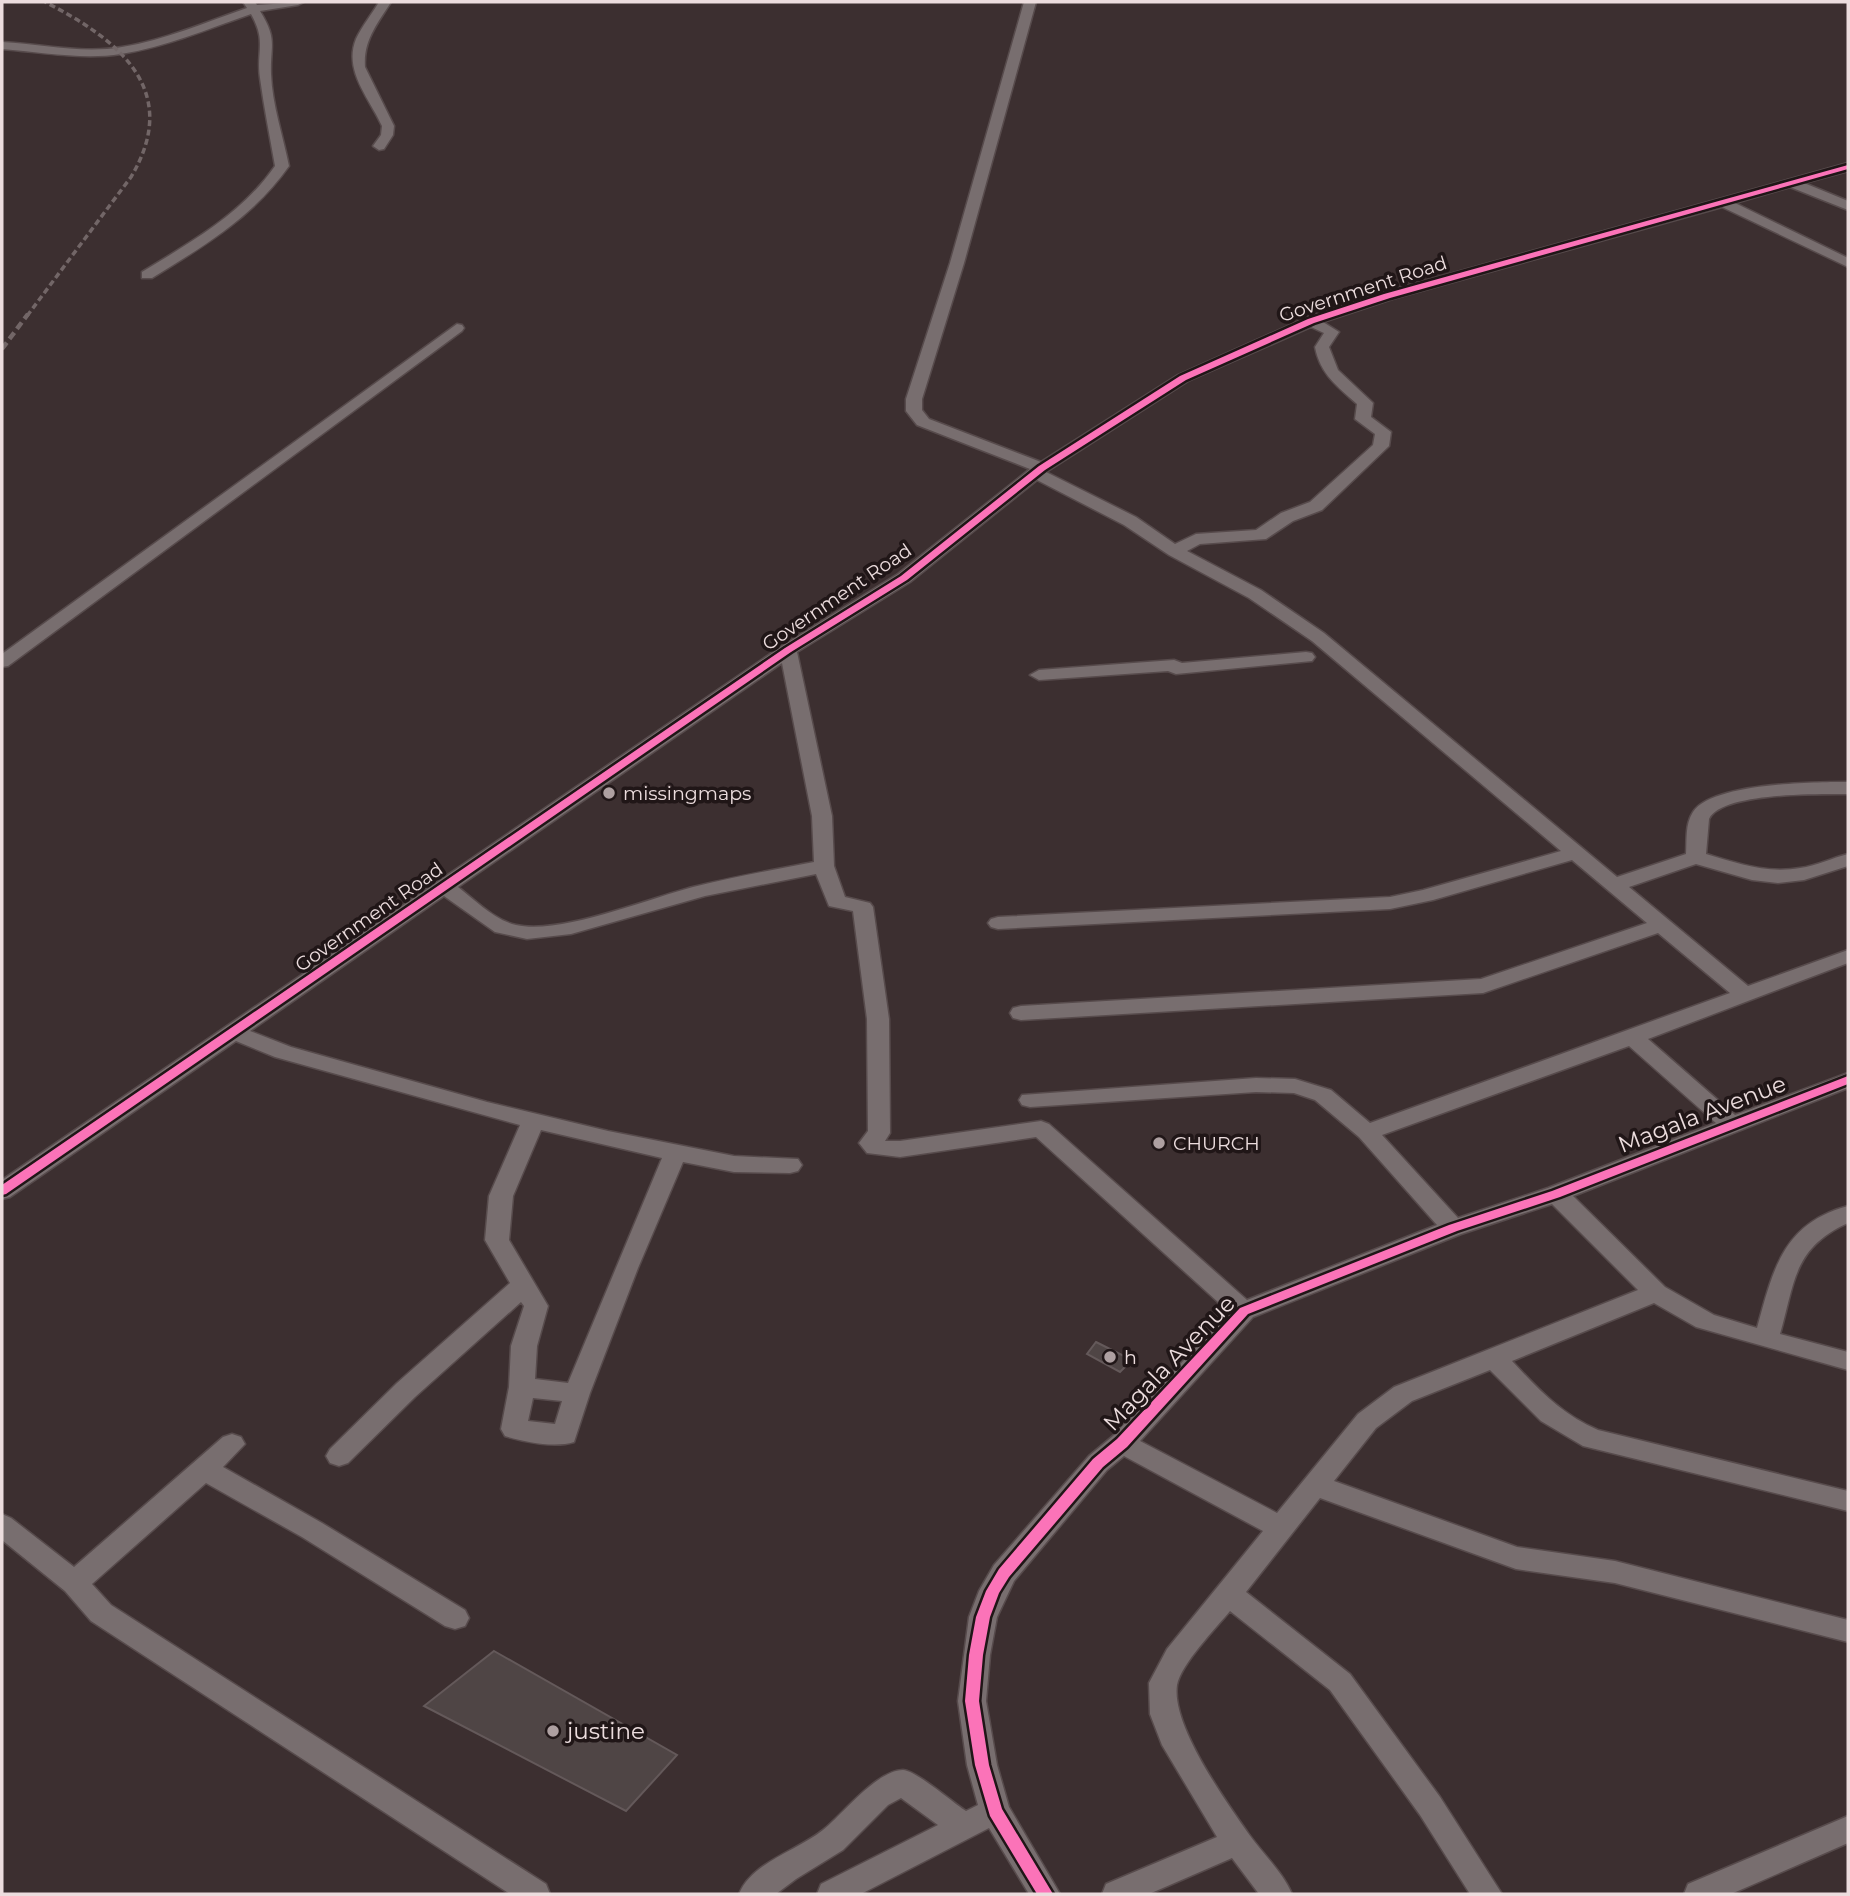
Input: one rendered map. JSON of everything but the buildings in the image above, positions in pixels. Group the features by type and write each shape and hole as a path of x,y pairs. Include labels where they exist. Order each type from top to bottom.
{"street":[{"path":"2,45 83,52 120,51 169,39 251,5 298,2"},
{"path":"379,146 387,135 388,126 360,75 358,60 363,38 385,2"},
{"path":"1030,2 957,263 914,399 914,411 923,422 941,431 1039,470 1130,521 1175,551 1255,594 1318,637 1743,993"},
{"path":"147,275 200,243 241,211 277,175 282,166 265,74 268,48 264,27 251,5"},
{"name":"Government Road","path":"2,1191 788,650 904,578 1039,470 1183,378 1311,321 1387,296 1848,167"},
{"path":"1791,183 1848,206"},
{"path":"1723,202 1848,263"},
{"path":"1175,551 1196,539 1260,535 1287,517 1316,506 1381,446 1383,432 1363,419 1365,403 1338,382 1328,370 1322,347 1332,332 1311,321"},
{"path":"2,662 457,328"},
{"path":"788,650 822,816 824,866 836,902 863,907 864,938 873,972 878,1024 879,1133 870,1143 875,1148 900,1149 1041,1129 1244,1311"},
{"path":"1039,675 1306,657"},
{"path":"1696,857 1698,821 1704,810 1726,800 1770,792 1848,788"},
{"path":"998,923 1390,904 1426,897 1576,853"},
{"path":"1615,885 1696,857 1752,874 1778,877 1804,874 1848,860"},
{"path":"445,887 498,926 512,932 535,933 588,923 684,895 824,866"},
{"path":"1021,1013 1483,986 1661,925"},
{"path":"1367,1132 1848,956"},
{"path":"234,1032 283,1052 486,1109 608,1139 734,1164 790,1166"},
{"path":"1632,1037 1731,1124"},
{"name":"Magala Avenue","path":"1045,1894 995,1811 982,1765 972,1701 983,1617 993,1591 1004,1573 1098,1463 1122,1443 1244,1311 1453,1228 1556,1194 1848,1080"},
{"path":"1030,1100 1275,1084 1295,1086 1323,1095 1367,1132 1453,1228"},
{"path":"534,1120 501,1196 496,1240 536,1306 524,1346 522,1387 514,1429 565,1435 577,1393 626,1268 676,1152"},
{"path":"1556,1194 1656,1293 1705,1321 1848,1361"},
{"path":"1766,1340 1792,1258 1805,1238 1848,1214"},
{"path":"339,1456 406,1390 524,1285"},
{"path":"1276,1894 1237,1842 1177,1745 1164,1714 1163,1684 1172,1665 1367,1421 1403,1394 1656,1293"},
{"path":"1494,1358 1553,1420 1573,1432 1592,1439 1848,1501"},
{"path":"522,1387 577,1393"},
{"path":"1122,1443 1280,1527"},
{"path":"75,1583 232,1444"},
{"path":"204,1469 312,1530 455,1618"},
{"path":"1317,1486 1516,1558 1615,1572 1848,1631"},
{"path":"2,1525 75,1583 101,1613 535,1894"},
{"path":"1227,1593 1340,1682 1430,1806 1487,1894"},
{"path":"754,1894 785,1869 832,1841 878,1796 903,1783 964,1827"},
{"path":"832,1894 995,1811"},
{"path":"1699,1894 1848,1829"},
{"path":"1118,1894 1237,1842"}],"railway":[{"path":"27,316 131,177 145,146 150,118 146,93 135,71 118,51 97,33 45,2"},
{"path":"2,349 28,314"}],"cycle path":[{"path":"2,1191 788,650 904,578 1042,468 1183,378 1311,321 1387,296 1848,167"},
{"path":"1045,1894 995,1811 982,1765 972,1701 983,1617 993,1591 1004,1573 1098,1463 1122,1443 1244,1311 1453,1228 1556,1194 1848,1080"}],"place":[{"name":"missingmaps","path":"609,793"},
{"name":"CHURCH","path":"1159,1143"},
{"name":"h","path":"1110,1357"},
{"name":"justine","path":"553,1731"}]}
